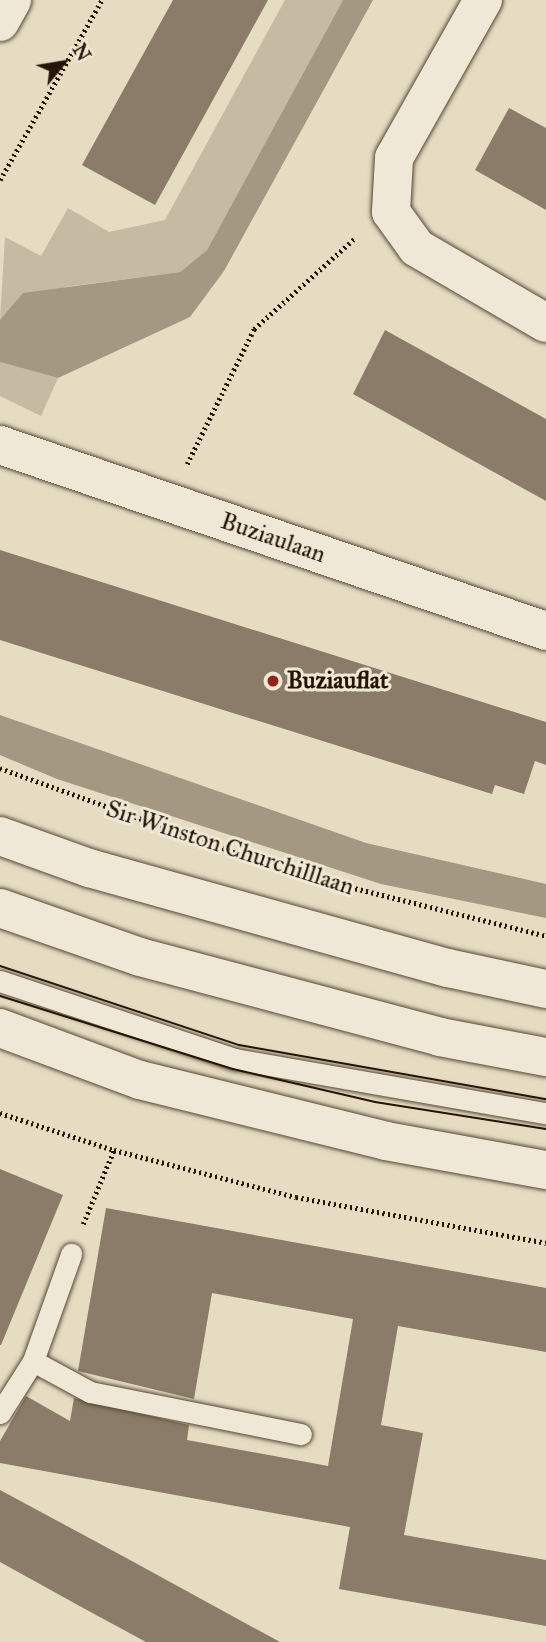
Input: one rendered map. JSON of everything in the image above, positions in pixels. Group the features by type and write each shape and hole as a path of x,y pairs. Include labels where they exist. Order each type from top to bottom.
{"street":[{"path":"0,22 12,0"},
{"path":"483,0 394,158 391,212 417,248 546,323"},
{"name":"Buziaulaan","path":"0,445 546,631"},
{"path":"0,836 89,868 448,968 546,989"},
{"path":"0,908 140,957 440,1037 546,1057"},
{"path":"0,1028 140,1080 386,1141 546,1170"}],"lane":[{"path":"0,981 235,1059 546,1113"},
{"path":"0,1413 33,1361 71,1254"},
{"path":"33,1361 90,1392 301,1434"}],"path":[{"path":"0,180 102,0"},
{"path":"170,504 254,329 324,260 391,212"},
{"name":"Sir Winston Churchilllaan","path":"0,768 286,871 546,936"},
{"path":"0,1113 114,1150 296,1197 546,1243"},
{"path":"71,1254 114,1150"}],"shaded area":[{"path":"285,0 343,0 207,250 180,272 65,287 0,320 5,237 41,256 68,208 109,232 165,220"},
{"path":"343,0 373,0 224,271 190,317 58,378 0,362 0,320 23,293 180,272 207,250"},
{"path":"0,362 58,378 41,416 0,396"},
{"path":"0,715 366,843 546,884 546,918 381,884 57,779 0,755"}],"building":[{"path":"173,0 268,0 155,205 82,165"},
{"path":"509,108 546,128 546,210 475,170"},
{"path":"385,330 546,419 546,501 353,394"},
{"name":"Buziauflat","path":"0,550 546,722 546,765 535,761 524,794 495,785 492,794 0,640"},
{"path":"0,1169 63,1195 1,1345 0,1345"},
{"path":"106,1208 546,1288 546,1352 398,1326 381,1425 423,1433 404,1535 546,1560 546,1626 339,1589 350,1527 0,1463 0,1441 26,1396 70,1421 74,1398 189,1425 187,1440 328,1466 353,1319 212,1293 194,1399 78,1371"},
{"path":"0,1490 280,1642 146,1642 85,1609 0,1562"}],"tram line":[{"path":"0,966 239,1045 546,1099"},
{"path":"0,996 233,1069 375,1102 546,1129"}],"place":[{"name":"Buziauflat","path":"273,681"}]}
